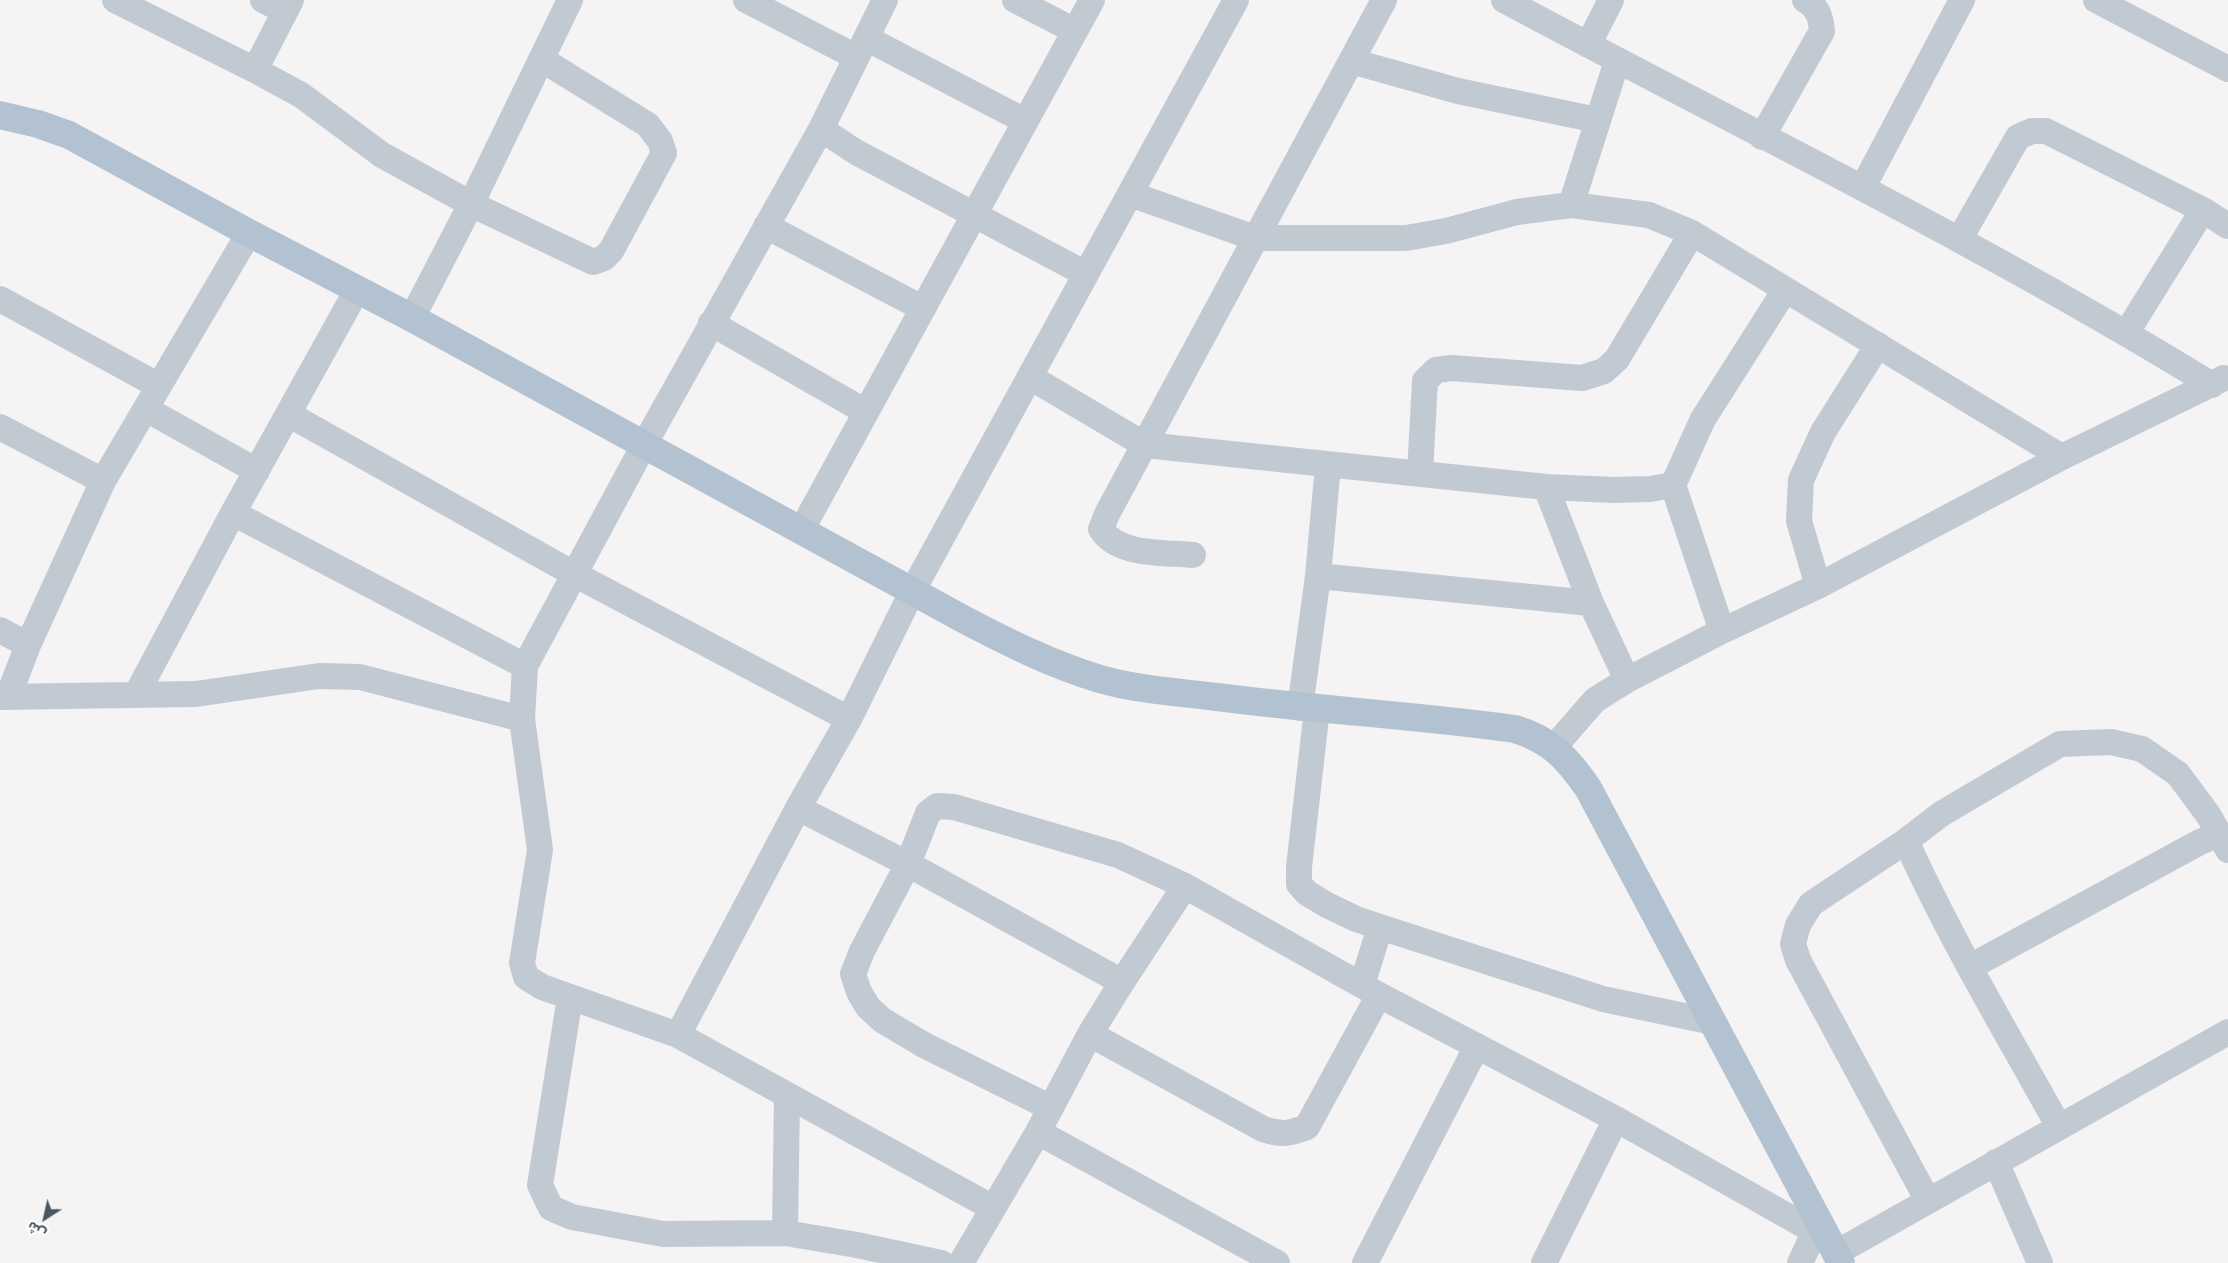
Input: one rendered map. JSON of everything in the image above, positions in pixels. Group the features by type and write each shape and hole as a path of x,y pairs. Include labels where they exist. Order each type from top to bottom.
{"main road":[{"path":"0,115 38,124 69,135 249,233 412,318 802,530 912,592 1013,645 1061,666 1102,679 1142,688 1308,709 1515,729 1530,734 1554,748 1570,762 1588,788 1830,1246"}],"street":[{"path":"115,0 255,70 300,95 382,155 471,204 593,262 604,258 611,252 664,153 660,141 648,125 541,59"},
{"path":"412,318 471,204 570,0"},
{"path":"746,0 861,47 1025,121"},
{"path":"885,0 821,129 711,323 526,666 522,719 540,850 522,962 526,977 542,987 678,1036 993,1208"},
{"path":"1015,0 1075,31"},
{"path":"802,530 973,214 1092,0"},
{"path":"678,1036 798,808 849,719 912,592 1236,0"},
{"path":"1194,555 1119,546 1107,538 1101,529 1107,514 1384,0"},
{"path":"1504,0 1762,137 1863,187 2128,332 2220,380"},
{"path":"1588,45 1611,0"},
{"path":"1762,137 1822,32 1821,16 1811,3 1805,0"},
{"path":"1863,187 1962,0"},
{"path":"2096,0 2228,69"},
{"path":"255,70 280,4"},
{"path":"1351,61 1458,91 1597,120"},
{"path":"1571,205 1617,61"},
{"path":"821,129 856,152 1086,274"},
{"path":"1959,240 2018,137 2032,130 2046,131 2203,210 2228,226"},
{"path":"1130,194 1255,238 1406,238 1446,232 1517,212 1571,205 1649,215 1692,233 2062,457"},
{"path":"2128,332 2203,210"},
{"path":"766,226 922,308"},
{"path":"249,233 103,481 4,697 196,694 319,676 360,676 522,719"},
{"path":"1420,473 1425,380 1436,370 1452,368 1582,378 1604,371 1617,359 1692,233"},
{"path":"136,695 233,513 357,290"},
{"path":"1722,631 1673,485 1703,419 1786,290"},
{"path":"0,299 159,386"},
{"path":"711,323 866,412"},
{"path":"1818,586 1799,521 1801,480 1823,432 1878,345"},
{"path":"1030,377 1145,445 1328,466 1420,473 1546,487 1614,490 1650,489 1673,485"},
{"path":"1554,748 1595,700 1627,680 1722,631 1818,586 2062,457 2220,380"},
{"path":"146,409 257,471"},
{"path":"288,414 574,574 849,719"},
{"path":"0,427 103,481"},
{"path":"1328,466 1308,709 1299,884 1308,893 1327,905 1356,919 1603,999 1713,1022"},
{"path":"1546,487 1591,603 1627,680"},
{"path":"233,513 526,666"},
{"path":"1318,576 1591,603"},
{"path":"0,630 28,645"},
{"path":"1928,1201 1798,960 1793,944 1798,925 1812,904 1906,841 1941,814 2060,744 2111,742 2142,749 2178,774 2209,816 2223,842 2200,842 1970,967"},
{"path":"1050,1108 924,1045 882,1020 868,1007 859,992 853,974 862,951 908,864 928,813 937,806 954,807 1118,855 1185,886 1371,990 1616,1119 1830,1246"},
{"path":"798,808 908,864 1122,982"},
{"path":"1906,841 1925,884 2059,1127"},
{"path":"961,1263 1038,1132 1090,1034 1185,886"},
{"path":"1090,1034 1263,1129 1280,1134 1290,1133 1307,1127 1371,990 1380,927"},
{"path":"570,997 540,1185 551,1208 572,1217 664,1234 785,1233 857,1245 941,1263"},
{"path":"1800,1263 1830,1246 1928,1201 2228,1032"},
{"path":"1365,1263 1477,1046"},
{"path":"785,1233 787,1096"},
{"path":"1544,1263 1616,1119"},
{"path":"1038,1132 1276,1263"},
{"path":"1996,1162 2040,1263"}]}
